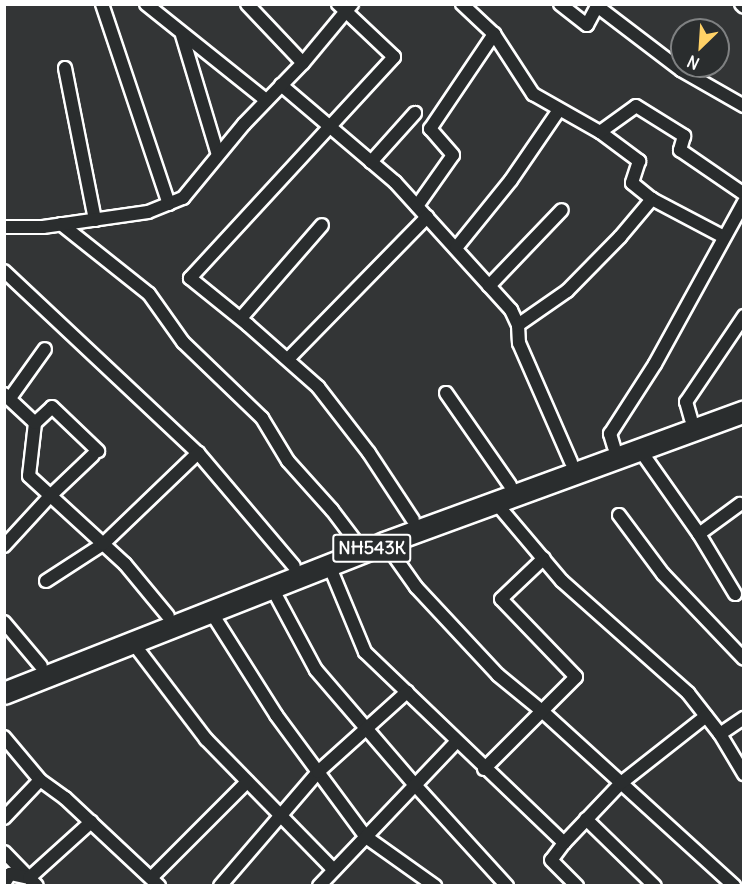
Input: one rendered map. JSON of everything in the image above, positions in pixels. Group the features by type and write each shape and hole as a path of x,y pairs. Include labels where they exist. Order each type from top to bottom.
{"highway":[{"name":"NH543K","path":"4,679 171,621 294,566 326,560 385,543 496,503 614,447 743,410"},
{"name":"NH543K","path":"208,606 272,588 356,542 413,520 510,485 640,450 693,425"},
{"name":"NH543K","path":"4,693 133,643 171,621"}],"street":[{"path":"102,4 169,204"},
{"path":"146,4 266,100"},
{"path":"247,4 303,63"},
{"path":"462,4 494,34 533,94 559,111 600,132 639,161 632,183 652,199 724,237"},
{"path":"560,4 587,25 597,5 681,70 744,106"},
{"path":"4,227 61,225 148,212 183,198 266,100 303,63 345,7 394,57 190,278 241,318 318,387 369,453 413,520"},
{"path":"417,206 453,155 430,129 494,34"},
{"path":"182,35 218,155"},
{"path":"65,68 95,220"},
{"path":"281,85 371,162 417,206 511,310 518,325 519,343 573,468"},
{"path":"600,132 636,106 684,136 680,150 744,194"},
{"path":"456,248 511,180 559,111"},
{"path":"371,162 415,113"},
{"path":"518,325 567,291 620,237 652,199"},
{"path":"614,447 610,434 655,364 744,202"},
{"path":"489,286 562,210"},
{"path":"288,359 427,217"},
{"path":"61,225 148,294 183,342 262,418 288,461 332,510 356,542"},
{"path":"241,318 322,225"},
{"path":"4,271 198,453 294,566"},
{"path":"693,425 686,402 744,316"},
{"path":"35,423 7,396 45,349"},
{"path":"446,393 510,485"},
{"path":"4,546 50,496 96,453 52,407 35,423 29,476 50,496 125,564 171,621"},
{"path":"640,450 699,534 735,594"},
{"path":"46,581 103,544 198,453"},
{"path":"496,503 562,581 688,693 720,734 744,774"},
{"path":"699,534 740,504"},
{"path":"619,515 663,574 744,659"},
{"path":"385,543 416,586 498,675 542,711 734,885"},
{"path":"484,769 576,677 501,599 544,558"},
{"path":"326,560 365,651 456,742 564,843"},
{"path":"272,588 316,670 415,785 507,885"},
{"path":"208,606 276,715 366,837 435,885"},
{"path":"4,621 41,666"},
{"path":"133,643 206,739 334,870"},
{"path":"220,885 318,772 406,692"},
{"path":"577,885 551,861 564,843 621,783 706,716"},
{"path":"720,734 744,718"},
{"path":"4,737 40,780 65,798 155,882 247,782"},
{"path":"320,885 456,742"},
{"path":"4,818 40,780"},
{"path":"586,819 655,885"},
{"path":"33,882 91,822"},
{"path":"4,852 33,882"},
{"path":"4,884 10,874 33,882"}]}
